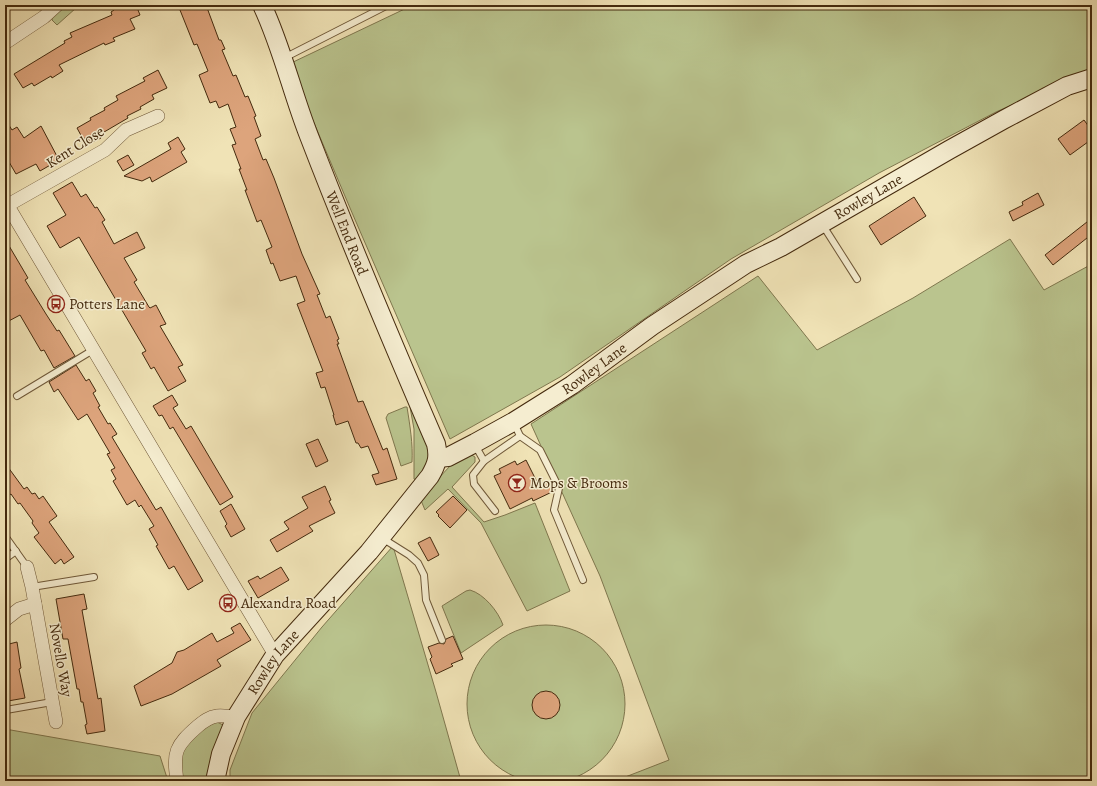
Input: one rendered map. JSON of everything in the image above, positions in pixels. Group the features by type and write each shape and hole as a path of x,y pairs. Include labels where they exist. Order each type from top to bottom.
{"street":[{"path":"5,43 44,17 57,5"},
{"name":"Well End Road","path":"262,5 308,135 385,327 436,444 438,458"},
{"name":"Rowley Lane","path":"215,781 221,754 236,717 276,656 380,538 430,476 438,458 448,457 475,444 517,429 572,385 652,326 746,264 781,247 1003,120 1067,86 1092,78"},
{"name":"Kent Close","path":"6,203 105,150 126,130 158,116"},
{"path":"6,203 276,656"},
{"name":"Novello Way","path":"27,567 32,587 56,722"},
{"path":"5,620 19,610 35,604"},
{"path":"177,781 175,762 178,748 186,737 207,719 217,716 236,717"}],"lane":[{"path":"282,59 388,5"},
{"path":"821,223 857,278"},
{"path":"16,396 94,350"},
{"path":"495,511 474,484 473,475 484,461 517,429 540,450 559,488 554,510 582,580"},
{"path":"475,444 484,461"},
{"path":"5,536 27,567"},
{"path":"380,538 409,555 418,563 424,575 426,600 442,640"},
{"path":"5,559 16,551"},
{"path":"32,587 94,577"},
{"path":"6,710 52,702"}],"green space":[{"path":"64,5 74,5 76,8 57,25 52,20 52,17"},
{"path":"413,5 1092,5 1092,69 996,112 879,173 731,259 560,377 450,439 289,64"},
{"path":"1010,239 1044,290 1092,264 1092,781 615,781 669,760 600,576 531,424 758,276 817,350 913,298"},
{"path":"407,407 410,428 412,462 401,466 386,418 388,414"},
{"path":"410,407 413,407 426,438 430,460 418,481 414,479 414,429"},
{"path":"470,454 475,457 475,462 452,487 484,522 535,503 570,591 527,611 481,523 448,489 425,510 420,498 451,465"},
{"path":"393,546 461,781 230,781 230,770 252,713 322,627"},
{"path":"470,590 480,595 490,604 498,614 503,625 461,653 442,606"},
{"path":"554,625 569,628 583,634 602,648 612,660 622,681 625,704 622,727 612,748 602,760 590,770 569,780 554,783 538,783 523,780 502,770 490,760 480,748 470,727 468,719 467,696 470,681 480,660 490,648 502,638 523,628 531,626"},
{"path":"217,722 223,725 223,729 209,781 183,781 181,755 183,750 196,735"},
{"path":"5,729 160,756 168,781 18,781 13,777 5,775"}],"building":[{"path":"112,5 136,5 140,15 130,19 135,29 113,38 115,41 105,45 104,43 59,65 63,71 52,78 51,76 34,86 32,83 23,88 14,74 65,43 64,41 72,37 70,33 112,15 111,12 114,10"},
{"path":"178,5 206,5 219,40 221,40 225,49 222,50 233,76 236,75 245,97 248,96 256,116 254,117 261,136 255,139 263,160 266,159 274,178 302,254 320,294 317,295 326,318 330,316 339,339 337,340 339,344 337,344 358,402 363,401 383,450 387,448 397,479 376,485 372,475 379,473 368,446 361,448 358,443 356,443 348,421 336,425 325,387 321,388 316,373 323,371 297,304 305,301 296,276 280,281 273,263 271,264 266,250 272,247 261,220 257,222 245,190 247,190 232,145 236,144 230,129 236,127 228,104 219,108 216,101 210,103 199,75 208,71 197,44 194,45"},
{"path":"158,70 167,88 152,95 154,99 140,107 141,109 127,116 128,118 99,135 101,138 90,143 87,137 83,139 77,128 91,120 90,118 105,110 104,108 118,100 116,96 145,81 143,78"},
{"path":"5,119 12,130 17,127 24,138 41,126 59,160 40,171 36,164 16,174 5,155"},
{"path":"1084,120 1092,131 1092,139 1070,155 1058,139"},
{"path":"178,137 185,149 181,152 187,162 152,182 150,177 142,181 124,176 171,149 168,143"},
{"path":"128,155 134,165 123,171 117,161"},
{"path":"72,182 81,197 86,194 95,208 97,207 105,220 102,222 114,244 137,232 145,248 124,258 137,280 134,282 149,307 150,308 156,305 166,324 160,326 183,365 178,367 186,381 168,391 154,367 151,369 142,353 146,351 79,237 60,248 47,226 66,215 53,193"},
{"path":"1038,193 1044,205 1013,221 1009,212 1023,205 1022,202"},
{"path":"914,197 926,216 881,245 869,226"},
{"path":"1092,218 1092,234 1053,265 1045,255"},
{"path":"5,239 28,278 25,280 57,331 59,330 75,356 54,368 44,350 41,351 20,315 5,323"},
{"path":"76,365 86,381 89,379 96,391 93,393 100,406 98,407 108,424 110,423 117,434 112,437 156,510 161,507 203,581 188,590 174,566 169,569 156,546 158,545 149,529 154,526 141,505 139,507 135,500 127,505 113,481 116,479 111,470 115,468 107,454 110,453 87,414 78,420 58,389 54,392 49,382"},
{"path":"172,395 178,405 173,408 186,429 191,426 233,497 220,505 173,427 170,429 162,415 159,416 153,406"},
{"path":"318,439 328,461 316,467 306,444"},
{"name":"Mops & Brooms","path":"526,460 539,486 549,481 554,491 533,501 532,498 510,509 494,476 501,473 499,469 515,461 517,465"},
{"path":"5,463 24,489 27,487 32,494 35,493 39,499 43,496 57,516 49,522 74,557 64,564 61,559 55,564 34,537 39,533 32,523 33,521 20,503 18,504 11,494 5,498"},
{"path":"325,486 331,500 329,501 335,513 309,526 313,531 277,552 270,540 289,529 284,522 308,508 302,497"},
{"path":"453,496 467,510 450,528 436,512"},
{"path":"231,504 245,529 231,537 225,526 227,524 220,511"},
{"path":"430,537 439,555 428,561 418,543"},
{"path":"281,567 289,580 258,598 248,581 258,576 260,579"},
{"path":"84,594 87,609 82,610 98,699 101,698 105,731 87,734 85,725 87,724 83,702 81,702 79,689 77,689 68,639 63,639 56,599"},
{"path":"240,623 251,640 217,660 221,666 172,694 141,706 134,686 172,663 177,652 184,650 212,633 217,642 234,633 231,628"},
{"path":"453,636 463,659 451,664 453,666 436,674 430,659 432,657 428,647 439,643 444,644 446,639"},
{"path":"17,642 21,668 19,669 25,698 8,701 5,692 5,645"},
{"path":"546,691 556,695 560,705 556,715 546,719 536,715 532,705 536,695"}],"place":[{"name":"Potters Lane","path":"56,304"},
{"name":"Mops & Brooms","path":"517,483"},
{"name":"Alexandra Road","path":"228,603"}]}
